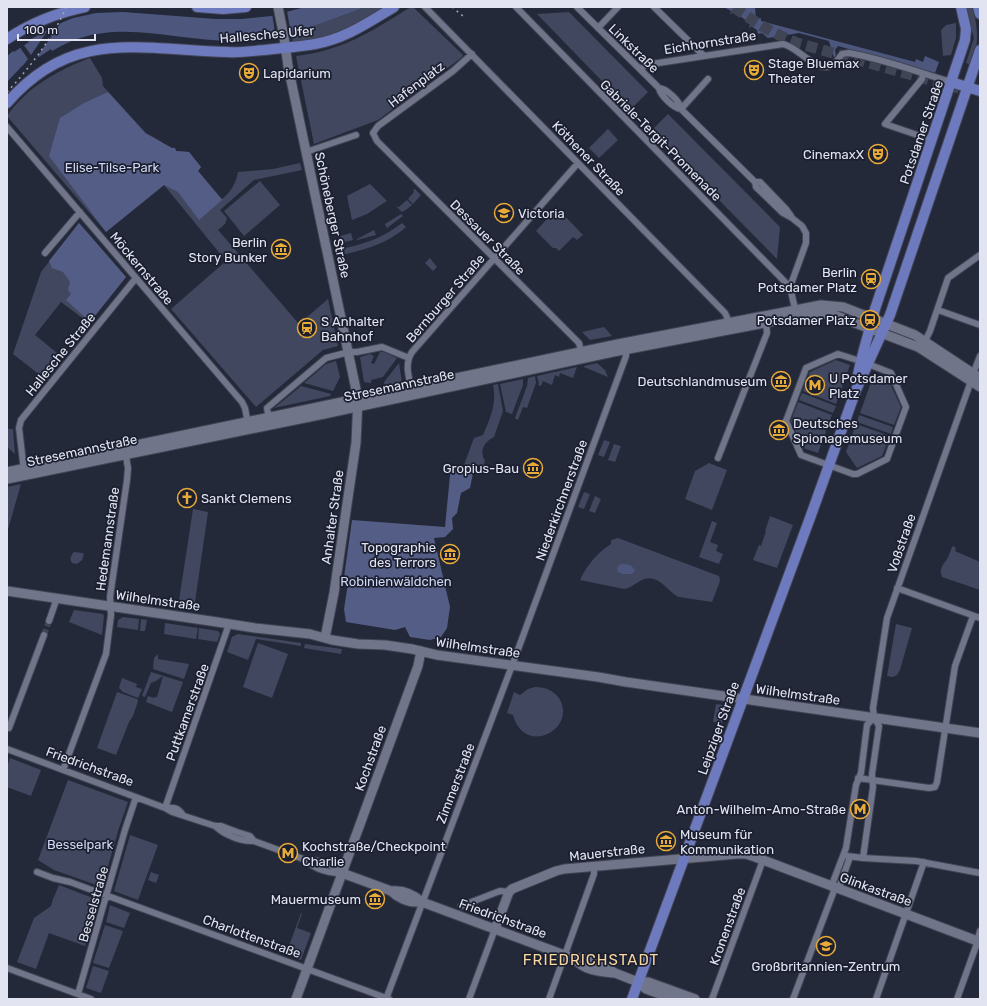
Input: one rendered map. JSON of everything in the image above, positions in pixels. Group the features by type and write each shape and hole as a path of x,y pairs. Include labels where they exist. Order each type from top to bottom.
{"main road":[{"path":"7,39 55,10 85,7"},
{"path":"197,7 228,9 246,7"},
{"name":"Hallesches Ufer","path":"7,103 28,81 50,66 66,58 93,50 122,47 230,52 286,48 316,44 356,30 394,7"},
{"name":"Potsdamer Straße","path":"871,323 966,36 961,7"},
{"path":"978,7 980,14"},
{"name":"Schöneberger Straße","path":"279,10 306,152 349,352 358,402"},
{"path":"864,363 884,328 903,278 973,82 980,50"},
{"path":"951,82 961,78 973,82 980,91"},
{"path":"796,313 816,305 834,305 843,307 871,323 923,345 975,378 980,387"},
{"name":"Stresemannstraße","path":"731,326 796,313"},
{"name":"Stresemannstraße","path":"7,479 25,472 124,451 705,330 766,322 796,313"},
{"path":"864,363 871,323"},
{"name":"Leipziger Straße","path":"632,999 829,466 864,363"},
{"name":"Anhalter Straße","path":"325,638 334,593 354,460 358,402"},
{"name":"Stresemannstraße","path":"7,472 25,472"},
{"name":"Wilhelmstraße","path":"7,591 274,631 289,631 358,644 385,645 436,655 559,671 980,733"},
{"name":"Kochstraße","path":"296,999 418,666 421,652"},
{"name":"Mauerstraße","path":"509,892 516,886 556,871 594,866 741,854 763,860"},
{"name":"Glinkastraße","path":"763,860 979,941"},
{"name":"Friedrichstraße","path":"342,873 391,891 399,890 417,897 422,902 575,959 581,958 603,966 615,973 638,982 646,989 674,999"},
{"path":"495,929 509,892"},
{"name":"Friedrichstraße","path":"638,982 648,982 695,999"}],"street":[{"name":"Köthener Straße","path":"425,7 725,313 731,326"},
{"name":"Gabriele-Tergit-Promenade","path":"516,7 790,287"},
{"name":"Linkstraße","path":"577,7 659,88 660,92 676,109 681,109 755,182 756,187 761,192 783,213 792,218 806,231 807,236 790,287"},
{"path":"598,28 618,7"},
{"path":"654,7 704,56"},
{"name":"Eichhornstraße","path":"641,70 645,65 786,44 817,65 825,67 832,65 842,54 846,52 886,62 923,74"},
{"name":"Hafenplatz","path":"373,133 378,126 453,71 472,54"},
{"path":"932,140 885,124 922,79 923,74 951,82"},
{"path":"681,109 708,79"},
{"name":"Möckernstraße","path":"7,127 242,402 249,425"},
{"name":"Dessauer Straße","path":"373,133 377,141 580,343 582,355"},
{"path":"306,152 356,135"},
{"name":"Bernburger Straße","path":"409,358 412,352 578,163"},
{"path":"45,253 80,212"},
{"path":"923,345 938,310 948,278 980,255"},
{"name":"Hallesche Straße","path":"25,472 19,428 20,422 136,278"},
{"path":"790,287 796,313"},
{"path":"938,310 980,325"},
{"path":"718,458 767,333 766,322"},
{"name":"Niederkirchnerstraße","path":"512,666 626,356 626,346"},
{"path":"270,421 267,408 326,358 349,352 383,347 409,358 408,367 412,391"},
{"path":"838,354 891,373 906,405 888,457 885,460 854,474 829,466 801,455 786,423 786,419 806,368 838,354"},
{"name":"Voßstraße","path":"874,718 874,704 887,618 975,378 980,356"},
{"name":"Hedemannstraße","path":"64,770 106,654 112,615 110,597 127,480 128,468 124,451"},
{"path":"897,588 980,618"},
{"path":"49,621 57,598"},
{"path":"858,778 929,788 935,787 938,782 955,666 973,616"},
{"name":"Puttkamerstraße","path":"165,808 230,624"},
{"path":"9,728 44,635"},
{"name":"Zimmerstraße","path":"387,999 422,902 512,666"},
{"path":"794,999 835,888 840,884 847,856 847,844 856,785 860,773 868,725 874,718 879,726 872,780 873,787 862,858"},
{"name":"Friedrichstraße","path":"7,749 165,808 174,807 183,815 250,836 254,841 306,860 311,865 333,873 342,873"},
{"name":"Besselstraße","path":"78,994 136,797"},
{"path":"847,856 924,862 980,873"},
{"name":"Kronenstraße","path":"712,999 763,860"},
{"path":"876,999 924,862"},
{"path":"549,999 594,874 594,866"},
{"name":"Charlottenstraße","path":"37,872 70,882 308,968 387,999"},
{"name":"Mauerstraße","path":"461,906 500,891 509,892"},
{"path":"469,999 495,929"},
{"path":"957,999 979,941 980,931"},
{"path":"7,968 91,999"}],"green space":[{"path":"365,7 385,7 346,30 322,38 293,43 291,32"},
{"path":"413,7 463,55 461,58 378,120 314,144 296,56 328,49 356,39"},
{"path":"965,7 973,7 976,23 977,42 972,65 966,63 974,38"},
{"path":"569,12 648,92 630,110 537,14"},
{"path":"956,23 956,38 951,55 943,56 941,30 946,25"},
{"name":"Elise-Tilse-Park","path":"90,58 102,78 103,86 146,133 162,143 175,148 176,151 189,152 201,167 198,171 222,199 233,187 238,172 273,169 300,163 302,170 254,180 220,210 227,218 225,224 218,230 299,324 328,299 338,346 323,350 256,407 171,309 226,261 164,185 106,232 7,116 24,96 44,81 66,68"},
{"path":"108,92 145,133 172,148 175,148 176,151 189,152 201,167 198,171 222,200 199,220 178,192 164,185 106,232 49,156 60,118 84,103"},
{"path":"668,114 780,227 777,259 651,131"},
{"path":"608,129 618,140 599,158 589,148"},
{"path":"260,181 280,205 244,236 224,211"},
{"path":"370,184 387,201 367,214 352,220 347,196"},
{"path":"415,189 421,195 413,204 408,199"},
{"path":"407,200 412,205 402,212 396,206 399,207"},
{"path":"557,208 583,235 577,240 573,237 559,251 556,248 553,248 536,231"},
{"path":"401,214 403,216 387,228 385,224"},
{"path":"79,223 126,277 89,323 61,302 35,335 62,357 45,379 13,354 41,272"},
{"path":"79,223 126,277 90,322 66,300 71,294 68,290 70,282 63,272 52,268 49,261"},
{"path":"402,223 406,227 382,243 337,256 336,250 371,241"},
{"path":"374,230 376,235 357,240 357,239"},
{"path":"351,233 353,240 341,243 340,236"},
{"path":"430,258 437,267 433,271 425,263"},
{"path":"604,327 612,336 590,340 582,332"},
{"path":"380,352 384,352 397,358 383,377 371,380 371,383 364,382 360,357 370,354 374,356 371,363 374,364"},
{"path":"836,360 850,365 836,404 803,391 810,372"},
{"path":"336,361 340,377 333,391 304,383 326,364"},
{"path":"399,363 402,382 385,386 384,382"},
{"path":"597,363 605,370 608,377 584,367"},
{"path":"577,367 573,378 560,373 559,377 555,375 552,385 543,381 541,386 538,385 539,383 537,376"},
{"path":"874,374 888,379 901,407 894,425 860,413"},
{"path":"535,376 536,383 527,408 523,407 518,420 515,418 527,386 528,378"},
{"path":"523,379 523,385 512,414 506,412 500,384"},
{"path":"498,384 503,411 494,437 485,444 482,454 485,461 483,467 464,465 474,438 483,435 486,429 493,405 493,385"},
{"path":"301,386 331,394 330,396 274,408"},
{"path":"802,393 836,406 833,413 799,400"},
{"path":"798,402 832,415 827,427 824,420 822,421 826,432 818,453 803,448 791,421"},
{"path":"859,415 893,427 891,434 857,422"},
{"path":"856,424 890,436 882,456 857,468 846,452"},
{"path":"7,429 13,429 15,454 7,447"},
{"path":"604,440 610,442 604,457 598,455"},
{"path":"614,444 621,446 615,462 608,460"},
{"path":"709,463 727,470 712,510 685,499 695,471"},
{"name":"Robinienwäldchen","path":"451,465 474,468 470,488 461,493 457,513 452,518 453,529 445,537 434,538 450,607 447,628 441,637 430,640 410,637 405,627 395,630 346,622 344,609 349,577 344,577 352,520 445,527"},
{"path":"21,484 7,533 7,487"},
{"path":"584,492 590,494 584,509 578,507"},
{"path":"595,496 601,499 595,513 589,511"},
{"path":"193,509 208,512 194,609 178,607"},
{"path":"770,516 793,525 777,568 753,560 759,545 761,546"},
{"path":"712,521 717,523 710,542 718,545 716,551 723,554 719,564 699,557"},
{"path":"618,538 719,576 720,581 712,602 679,597 659,581 649,578 624,589 580,580 586,569 601,551 611,544 611,540"},
{"path":"953,546 956,548 955,551 980,562 980,590 942,577 942,568"},
{"path":"74,552 84,554 82,560 77,564 72,563 71,560 71,556"},
{"path":"74,610 103,614 102,635 69,622"},
{"path":"123,617 139,619 138,630 117,627 118,620"},
{"path":"141,619 147,620 145,631 140,631"},
{"path":"165,623 198,628 196,639 164,634"},
{"path":"896,624 912,628 900,670 897,675 893,677 887,676"},
{"path":"199,628 218,631 220,634 217,642 198,639"},
{"path":"238,634 301,643 301,646 256,639 248,660 227,652 232,637"},
{"path":"258,643 288,654 272,698 243,687"},
{"path":"305,644 342,649 341,654 304,648"},
{"path":"158,654 158,659 189,664 184,679 153,669 154,658"},
{"path":"151,672 183,682 172,712 146,702 148,696 154,698 157,697 163,676 151,683 145,697 142,696"},
{"path":"122,678 137,684 136,687 142,689 138,698 123,692 119,688"},
{"path":"535,687 545,688 554,693 559,698 563,710 561,720 556,729 537,737 528,735 519,728 513,715 507,713 514,692 520,695 528,689"},
{"path":"117,692 137,699 138,701 116,755 97,748"},
{"path":"716,704 729,706 722,723 713,722"},
{"path":"10,758 41,770 31,796 7,787 7,767"},
{"name":"Besselpark","path":"68,780 128,802 102,887 54,870 38,860"},
{"path":"130,835 158,845 138,900 114,891"},
{"path":"151,872 159,875 156,883 148,880"},
{"path":"59,885 98,900 85,946 49,933 36,969 17,962 34,918 51,906"},
{"path":"110,905 130,913 124,928 106,922"},
{"path":"301,913 297,928 311,933 301,960 286,954"},
{"path":"105,925 123,931 109,968 93,963"},
{"path":"93,966 109,971 101,993 86,988"}],"shaded area":[{"path":"305,7 365,7 334,19 286,34 253,40 216,41 138,32 99,34 76,39 52,51 51,49 22,66 7,82 7,56 29,42 28,41 56,25 73,18 96,13 123,12 216,19 242,19 271,16"},
{"path":"724,7 755,7 756,19 761,18 761,21 915,62 916,59 923,62 925,56 939,62 935,73 838,46 835,50 836,55 834,58 829,41 799,33 768,38 762,33 758,34 757,30 751,26 750,28 749,27 751,24 733,11 730,15 731,11"},
{"path":"622,564 630,565 635,571 632,574 623,574 618,572 617,568"}],"pier":[{"path":"287,11 291,34 276,38 272,14"},
{"path":"62,21 35,60 24,68 22,67 28,59 19,46 23,44 31,55 52,24"}],"tunnel":[{"path":"734,7 764,27 797,43 959,88"},
{"path":"44,635 49,621"}],"railway":[{"path":"7,92 40,52 55,29 66,7"},
{"path":"452,7 463,16"}],"place":[{"name":"Stage Bluemax Theater","path":"754,70"},
{"name":"Lapidarium","path":"249,73"},
{"name":"CinemaxX","path":"878,154"},
{"name":"Victoria","path":"504,213"},
{"name":"Berlin Story Bunker","path":"281,249"},
{"name":"Berlin Potsdamer Platz","path":"871,279"},
{"name":"Potsdamer Platz","path":"870,320"},
{"name":"S Anhalter Bahnhof","path":"307,328"},
{"name":"Deutschlandmuseum","path":"781,381"},
{"name":"U Potsdamer Platz","path":"815,385"},
{"name":"Deutsches Spionagemuseum","path":"779,430"},
{"name":"Gropius-Bau","path":"533,468"},
{"name":"Sankt Clemens","path":"187,498"},
{"name":"Topographie des Terrors","path":"450,554"},
{"name":"Anton-Wilhelm-Amo-Straße","path":"860,809"},
{"name":"Museum für Kommunikation","path":"666,841"},
{"name":"Kochstraße/Checkpoint Charlie","path":"288,853"},
{"name":"Mauermuseum","path":"375,899"},
{"name":"Großbritannien-Zentrum","path":"826,946"}],"district":[{"name":"FRIEDRICHSTADT","path":"591,960"}]}
